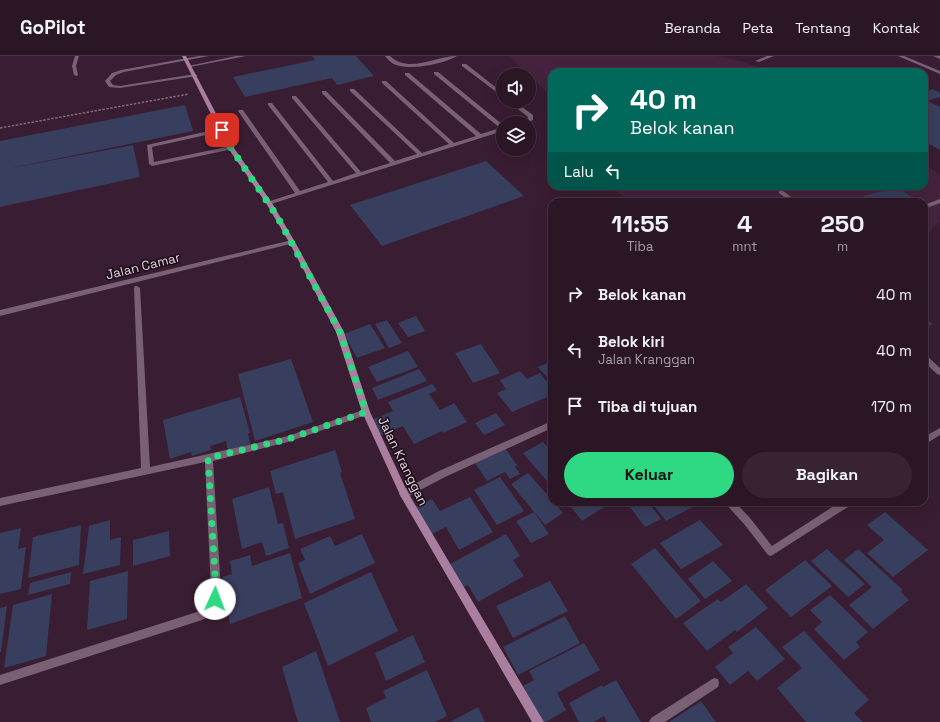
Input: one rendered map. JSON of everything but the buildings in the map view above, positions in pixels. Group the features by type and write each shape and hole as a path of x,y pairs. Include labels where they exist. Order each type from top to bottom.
{"main road":[{"name":"Jalan Kranggan","path":"187,60 231,148 269,203 292,242 340,332 366,412 404,494 538,722"}],"street":[{"path":"76,75 74,66 77,56"},
{"path":"194,75 120,87 111,86 107,81 114,74 123,71 207,56"},
{"path":"187,60 244,56"},
{"path":"387,56 391,62 399,65 413,66 428,64 455,56"},
{"path":"757,61 772,56"},
{"path":"900,56 940,73"},
{"path":"935,56 940,58"},
{"path":"464,65 496,90"},
{"path":"436,73 496,122"},
{"path":"407,74 480,136"},
{"path":"384,82 453,145"},
{"path":"352,90 421,155"},
{"path":"324,92 394,164"},
{"path":"294,97 360,174"},
{"path":"270,104 332,184"},
{"path":"520,108 531,116"},
{"path":"241,111 299,194"},
{"path":"222,130 149,146 152,164 231,148"},
{"path":"269,203 496,130"},
{"path":"781,192 789,198"},
{"path":"928,206 940,201"},
{"name":"Jalan Camar","path":"0,313 292,242"},
{"path":"137,288 146,471"},
{"path":"928,362 940,372"},
{"path":"0,502 208,458 288,439 366,412"},
{"path":"404,494 442,474 548,426"},
{"path":"928,439 940,431"},
{"path":"0,680 202,615 214,608 216,591 208,458"},
{"path":"733,506 747,521 771,552 842,506"},
{"path":"655,722 714,682"}],"path":[{"path":"0,128 203,91"}],"shaded area":[{"path":"509,56 717,56 740,61 760,68 548,68 548,93 536,82 536,68 522,68"},
{"path":"928,166 940,175 940,222 928,234 928,198 626,198 615,190 928,190"}],"route":[{"path":"215,599 216,591 208,458 288,439 366,412 340,332 277,216 231,148 222,130"}]}
